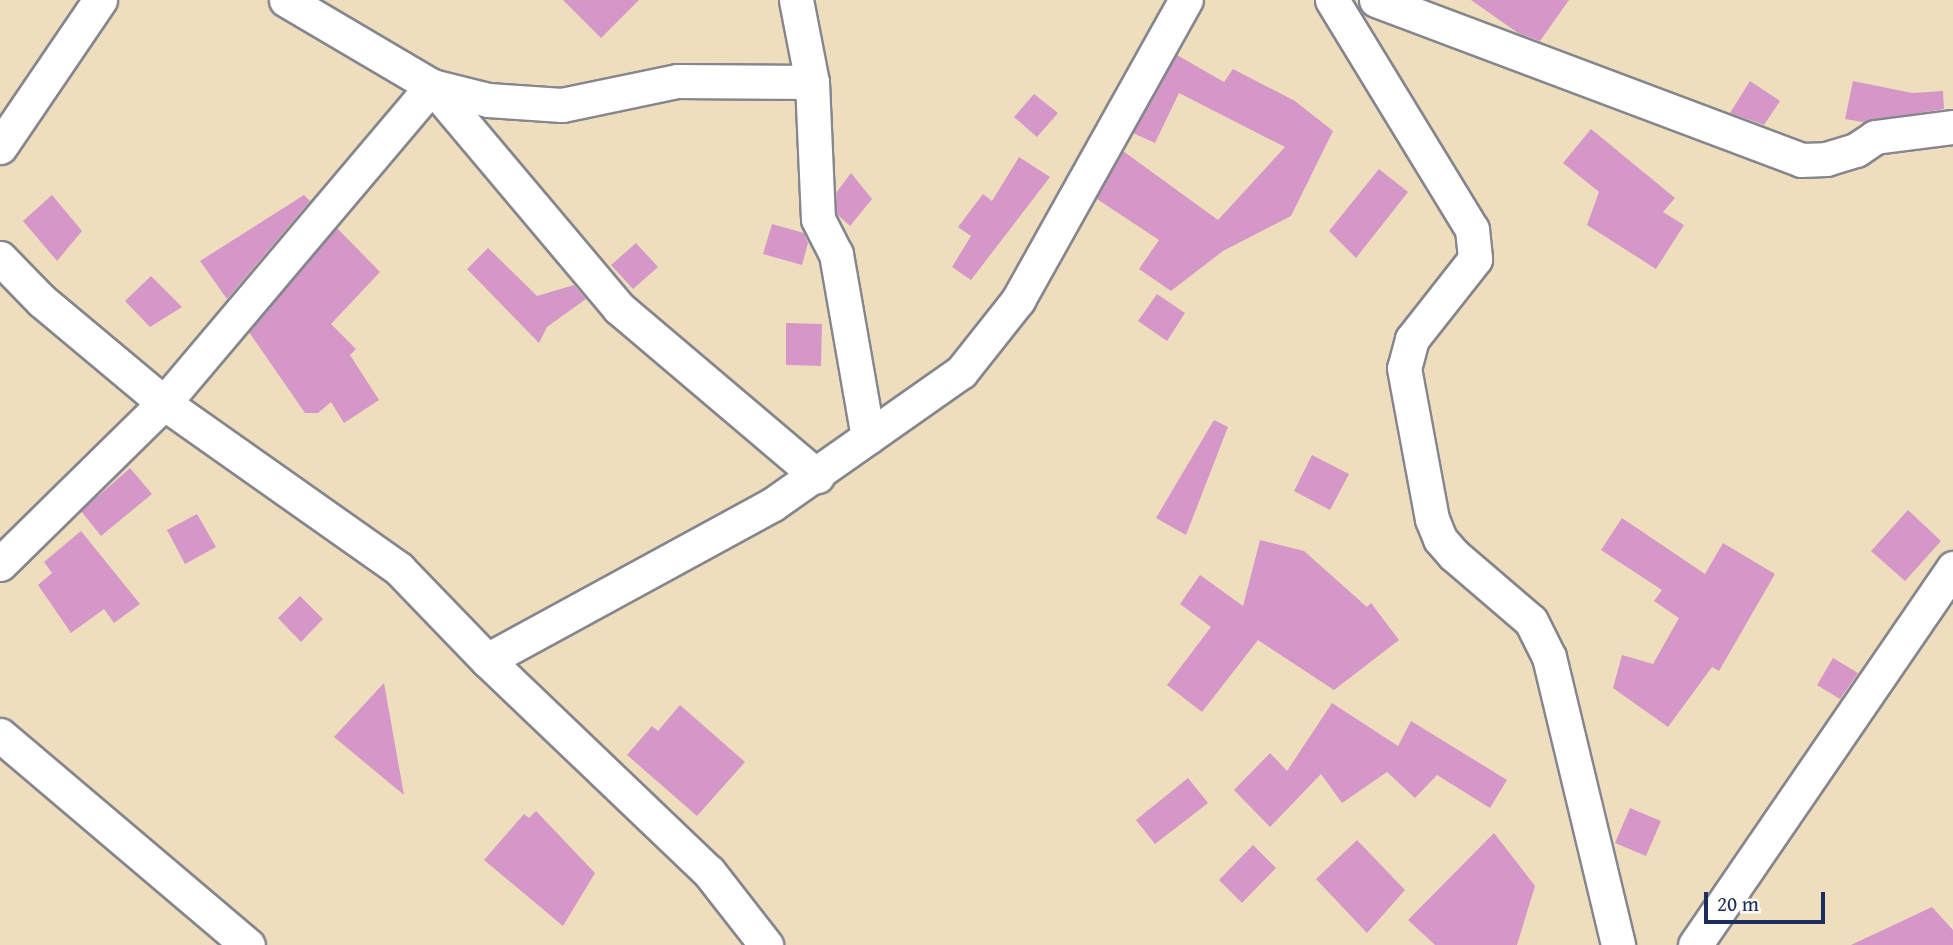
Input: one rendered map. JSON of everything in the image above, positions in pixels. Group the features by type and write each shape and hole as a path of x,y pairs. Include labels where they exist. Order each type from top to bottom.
{"street":[{"path":"0,147 100,0"},
{"path":"286,0 432,86 488,100 562,105 677,81 811,82"},
{"path":"796,0 811,82 818,219 836,254 868,437"},
{"path":"487,660 817,475 961,372 992,338 1186,0"},
{"path":"1332,0 1472,229 1475,259 1412,339 1404,368 1432,519 1440,538 1454,555 1531,621 1545,649 1618,945"},
{"path":"1376,0 1801,160 1826,159 1856,150 1875,137 1953,127"},
{"path":"0,564 164,403 432,86"},
{"path":"432,86 619,308 817,475"},
{"path":"0,258 43,301 164,403 399,569 487,660 709,872 766,945"},
{"path":"1695,945 1949,581"},
{"path":"0,735 248,945"}],"building":[{"path":"563,0 639,0 601,38"},
{"path":"1471,0 1569,0 1540,41 1518,33"},
{"path":"1177,55 1224,82 1233,69 1295,101 1333,131 1291,216 1223,251 1171,291 1139,269 1159,240 1097,199 1123,151 1218,220 1285,147 1179,93 1155,143 1133,133"},
{"path":"1750,81 1780,101 1764,125 1730,113"},
{"path":"1853,81 1912,93 1943,91 1944,109 1862,122 1845,119"},
{"path":"1034,94 1058,113 1037,137 1014,117"},
{"path":"1591,129 1675,198 1663,212 1684,225 1656,269 1587,225 1599,192 1563,163"},
{"path":"1019,157 1050,177 971,280 952,267 971,236 958,227 983,194 992,201"},
{"path":"1379,169 1408,192 1356,258 1329,231"},
{"path":"851,173 872,199 850,226 837,214 836,193"},
{"path":"52,195 82,231 57,261 23,221"},
{"path":"304,195 310,201 227,299 200,261"},
{"path":"772,224 804,233 808,243 802,265 763,254"},
{"path":"337,228 380,272 331,324 356,349 350,355 379,400 344,423 331,402 318,413 305,413 249,332"},
{"path":"636,243 658,267 633,289 611,265"},
{"path":"488,248 537,296 574,285 586,299 547,327 539,343 467,269"},
{"path":"151,276 182,307 150,327 125,301"},
{"path":"1157,294 1185,313 1167,341 1138,321"},
{"path":"786,323 822,324 821,366 786,365"},
{"path":"1214,420 1228,427 1186,535 1156,518"},
{"path":"1312,455 1349,474 1330,510 1294,491"},
{"path":"130,468 152,494 101,536 81,511"},
{"path":"1908,510 1941,541 1905,581 1871,551"},
{"path":"197,514 216,547 185,564 167,530"},
{"path":"1622,518 1705,574 1723,543 1775,574 1719,671 1712,667 1668,727 1613,688 1622,655 1653,664 1679,618 1654,601 1662,590 1601,550"},
{"path":"81,531 140,604 114,623 104,609 71,633 38,585 52,573 44,562"},
{"path":"1260,540 1304,551 1367,607 1371,603 1399,640 1334,690 1258,640 1202,712 1167,685 1211,627 1180,604 1200,575 1243,606"},
{"path":"300,596 323,619 301,642 278,618"},
{"path":"1833,658 1858,673 1840,699 1817,685"},
{"path":"384,683 404,795 334,737"},
{"path":"1332,703 1398,746 1411,721 1507,780 1490,808 1437,775 1415,798 1387,772 1342,803 1321,774 1270,827 1234,790 1270,753 1287,771"},
{"path":"680,705 745,762 697,816 627,755 652,726 658,731"},
{"path":"1188,778 1208,803 1155,844 1136,820"},
{"path":"1630,808 1661,821 1646,856 1615,843"},
{"path":"536,811 595,873 563,926 484,860 524,814 529,818"},
{"path":"1494,833 1535,886 1517,945 1435,945 1408,920"},
{"path":"1357,840 1405,890 1367,933 1316,879"},
{"path":"1253,845 1276,868 1242,903 1219,880"},
{"path":"1932,907 1953,930 1953,945 1851,945"}]}
